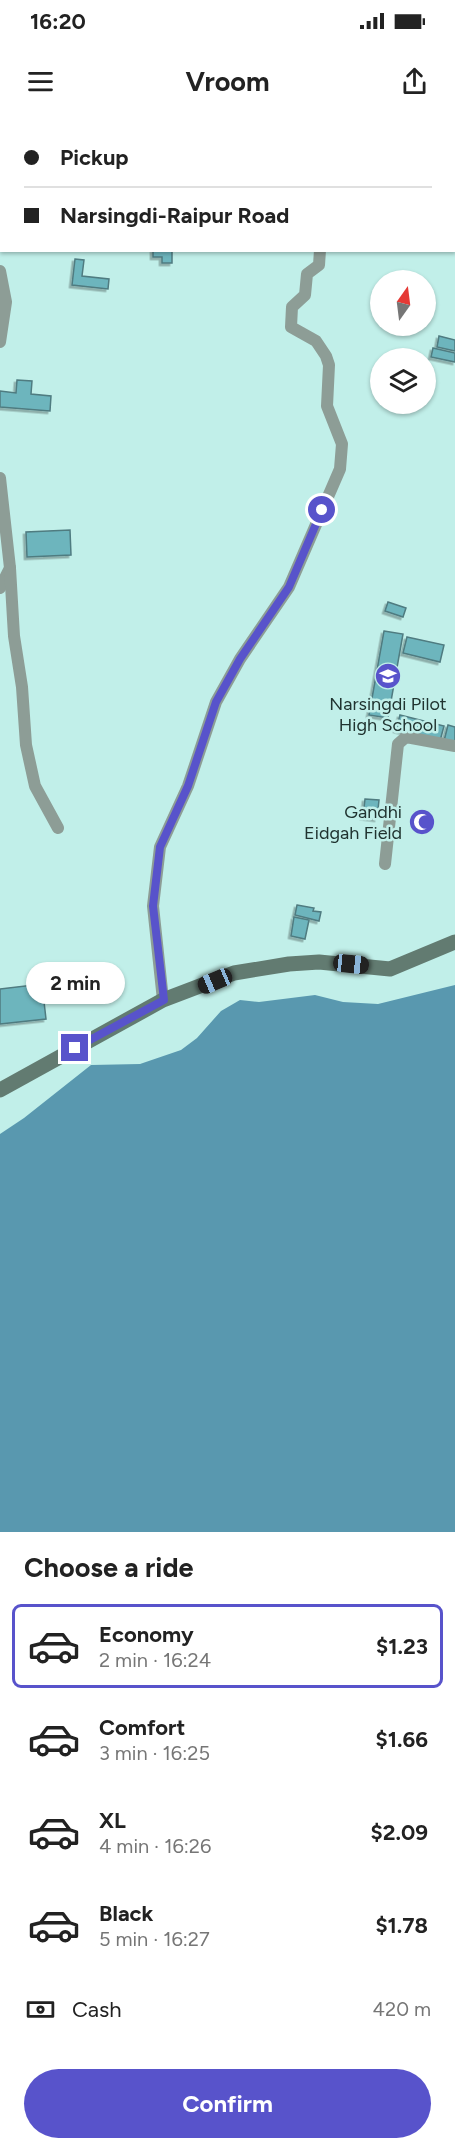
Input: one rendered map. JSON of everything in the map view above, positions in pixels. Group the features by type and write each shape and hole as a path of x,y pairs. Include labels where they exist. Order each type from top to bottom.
{"street":[{"path":"164,1000 153,906 160,847 188,786 216,702 240,659 289,587 340,469 342,444 327,406 329,365 326,356 316,341 291,327 292,307 305,295 307,274 319,265 320,252"},
{"path":"0,271 6,302 0,342"},
{"path":"0,478 26,745 35,786 58,828"},
{"path":"0,588 10,568"},
{"path":"385,864 398,744 406,737 455,746"},
{"path":"0,1090 164,1000 234,974 289,963 319,962 390,969 455,942"}],"water":[{"path":"455,985 455,1532 0,1532 0,1134 91,1065 140,1064 181,1050 197,1038 221,1011 240,1000 259,1002 315,995 343,1002 378,1004"}],"building":[{"path":"153,252 172,252 172,263 162,263 162,257 153,257"},
{"path":"75,259 84,260 82,276 109,279 108,289 72,285"},
{"path":"439,336 455,340 455,351 437,347"},
{"path":"436,349 455,353 455,362 436,358"},
{"path":"17,380 32,381 31,394 51,396 50,411 0,407 0,391 16,393"},
{"path":"70,530 71,555 27,557 26,532"},
{"path":"388,602 406,608 403,617 385,611"},
{"path":"384,631 403,634 388,718 369,715"},
{"path":"407,637 444,645 440,662 403,653"},
{"path":"400,715 444,726 440,741 396,730"},
{"path":"448,725 455,727 455,743 444,741"},
{"path":"365,799 379,800 377,819 363,817"},
{"path":"297,905 314,908 313,911 321,912 319,921 295,915"},
{"path":"294,917 309,920 305,939 291,936"},
{"path":"42,984 46,1019 0,1024 0,989"}],"place":[{"name":"Narsingdi Pilot High School","path":"388,676"},
{"name":"Gandhi Eidgah Field","path":"422,822"}],"route":[{"path":"75,1048 164,1000 153,906 157,860 163,837 188,786 216,702 240,659 283,598 322,510"}]}
